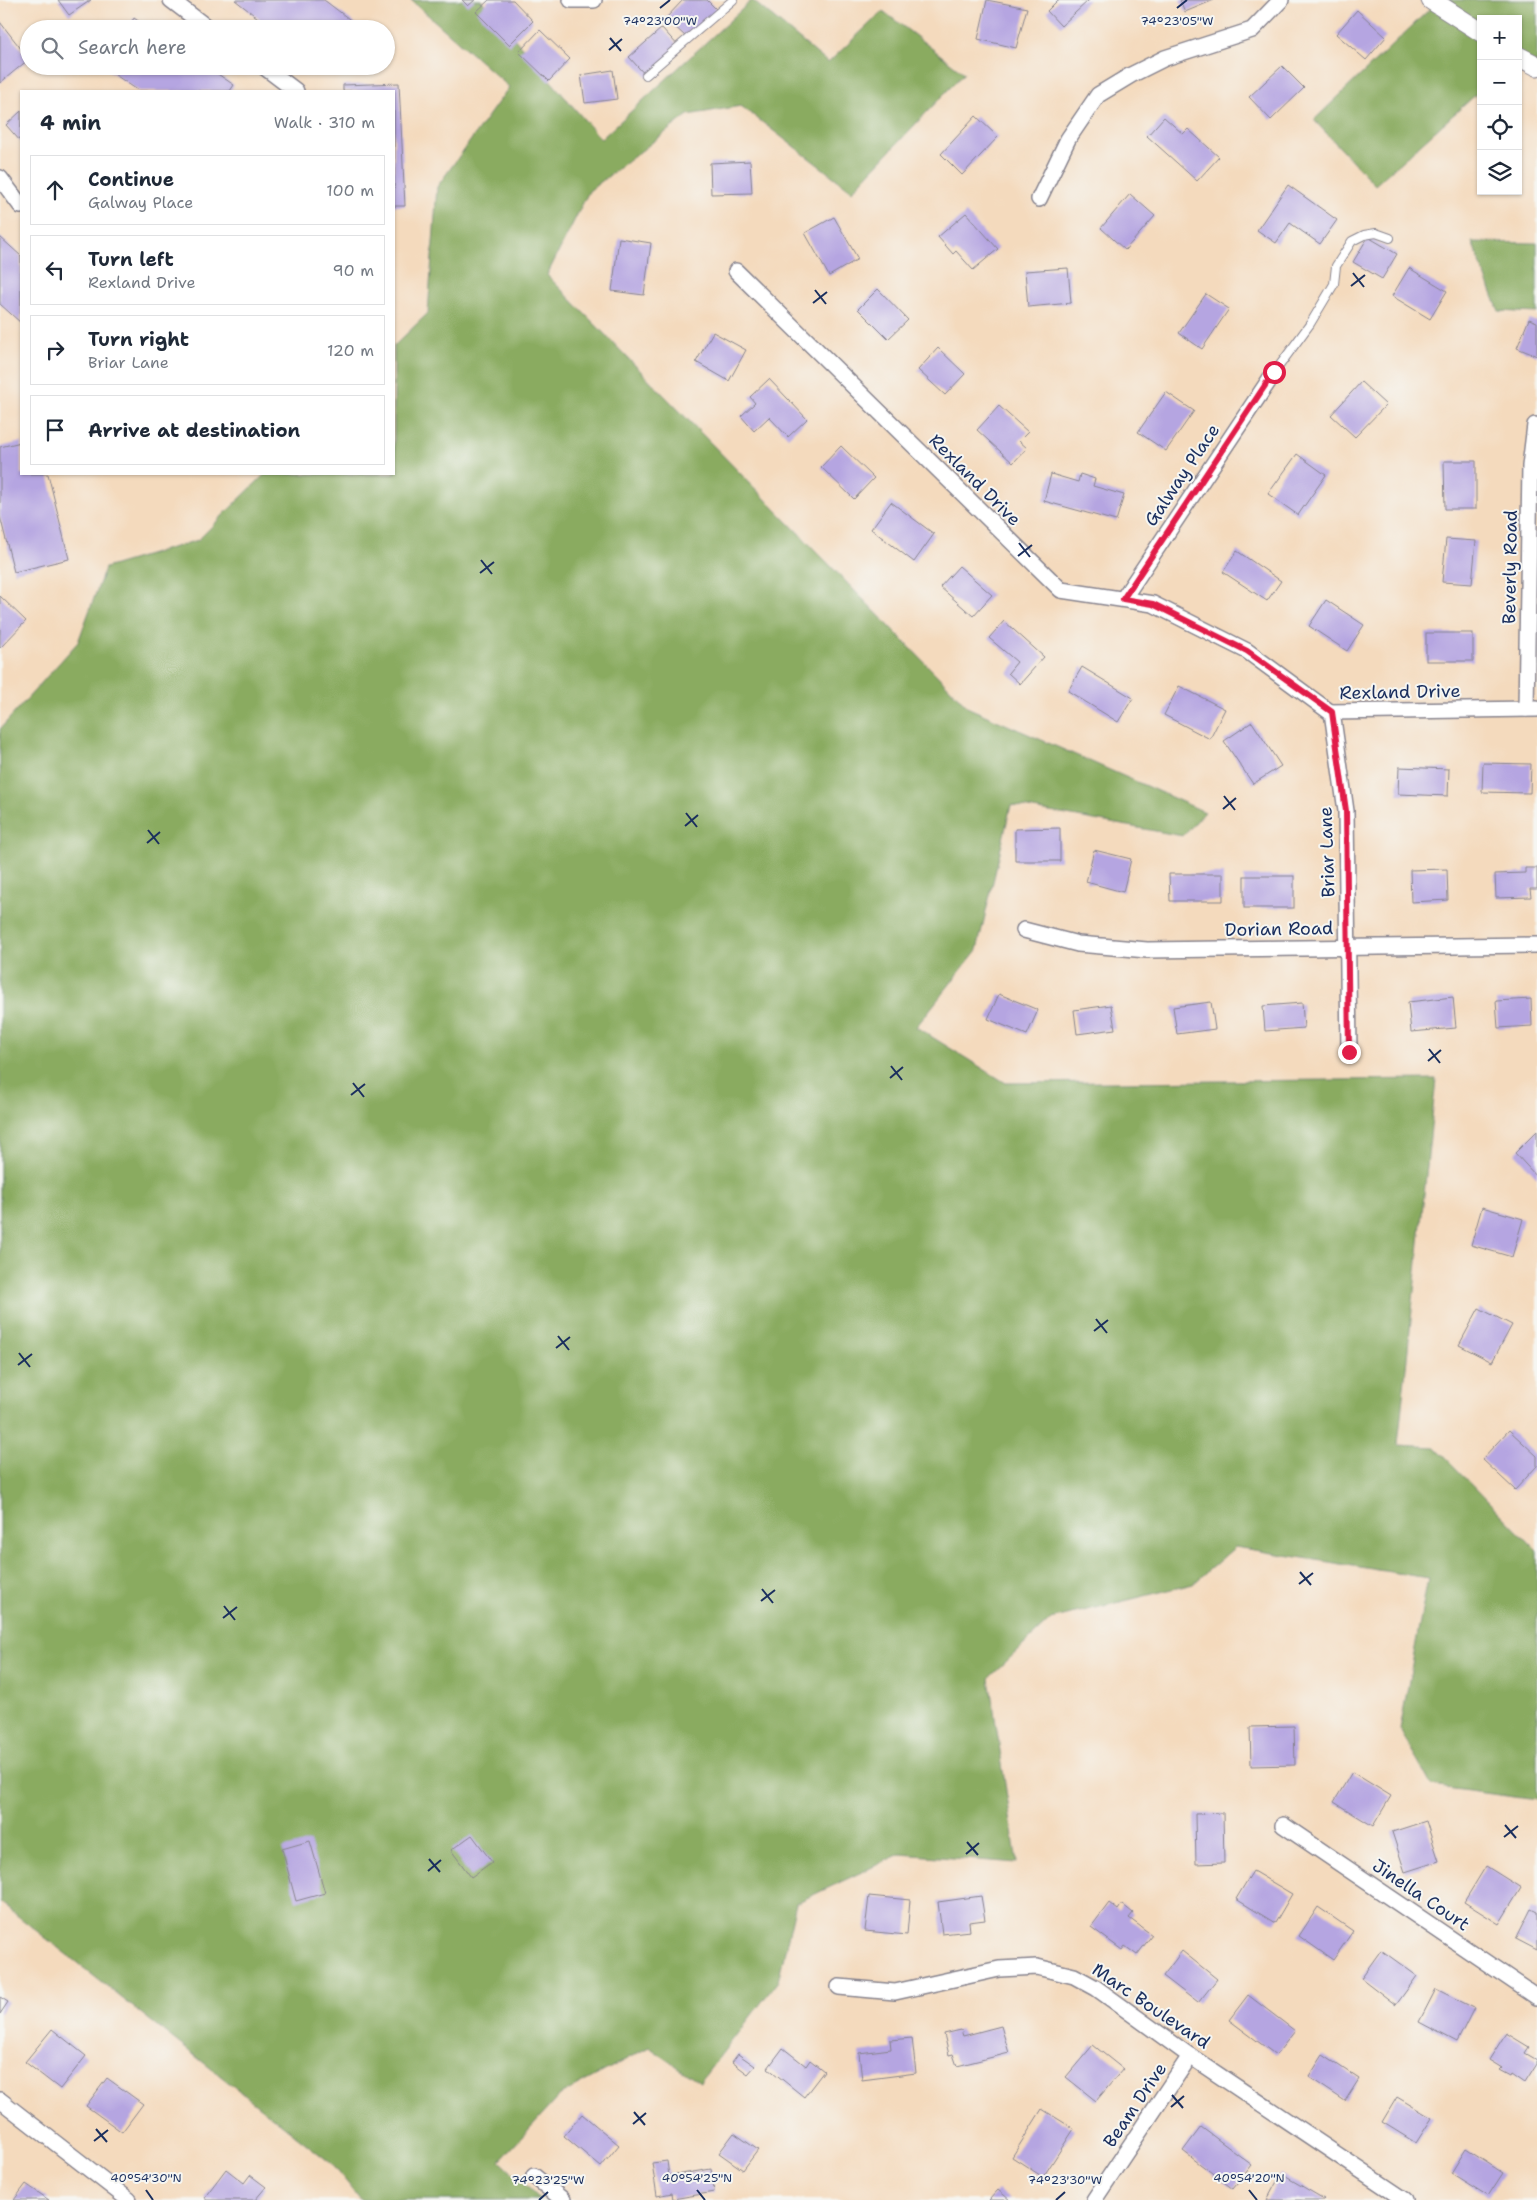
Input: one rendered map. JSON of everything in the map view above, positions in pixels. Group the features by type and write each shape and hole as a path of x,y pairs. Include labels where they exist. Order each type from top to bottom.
{"street":[{"path":"170,0 197,20"},
{"path":"570,0 594,0"},
{"path":"1039,199 1068,140 1098,95 1131,75 1166,58 1252,30 1281,0"},
{"path":"1431,0 1477,29"},
{"path":"1522,58 1537,66"},
{"path":"275,75 295,90"},
{"path":"0,178 20,205"},
{"name":"Rexland Drive","path":"736,271 1061,590 1153,604 1247,651 1332,712 1532,709"},
{"name":"Galway Place","path":"1123,599 1274,372"},
{"name":"Beverly Road","path":"1532,709 1530,466 1535,425"},
{"name":"Briar Lane","path":"1332,712 1346,811 1349,1052"},
{"name":"Dorian Road","path":"1024,930 1078,944 1147,950 1537,944"},
{"name":"Jinella Court","path":"1283,1825 1537,1997"},
{"name":"Marc Boulevard","path":"839,1987 895,1992 999,1969 1045,1969 1074,1976 1096,1988 1190,2056 1405,2200"},
{"name":"Beam Drive","path":"1094,2200 1190,2056"},
{"path":"0,2100 129,2200"},
{"path":"534,2176 563,2200"}],"lane":[{"path":"646,76 733,0"},
{"path":"1274,372 1310,324 1334,284 1336,266 1352,241 1364,235 1376,233 1390,238"}],"green space":[{"path":"411,0 481,0 601,139 752,0 828,63 883,11 964,73 852,191 741,106 688,115 589,191 547,275 969,708 1205,812 1183,836 1011,805 977,950 916,1027 1006,1083 1436,1079 1398,1445 1435,1447 1537,1551 1537,1800 1431,1786 1400,1729 1428,1578 1235,1547 1193,1584 1051,1619 989,1678 1017,1863 900,1854 796,1903 778,1981 700,2082 649,2047 560,2095 500,2161 541,2200 361,2200 332,2164 0,1902 0,729 78,642 105,568 198,540 264,475 395,475 395,345 428,313 437,187 509,87"},
{"path":"1433,0 1537,0 1537,63 1522,57 1522,15 1477,15 1477,94 1375,185 1314,120 1436,3"},
{"path":"1472,242 1537,243 1537,313 1499,311"}],"building":[{"path":"58,0 91,0 69,15"},
{"path":"235,0 324,0 350,20 261,20"},
{"path":"462,0 475,0 468,6"},
{"path":"489,0 513,0 533,21 509,45 476,12"},
{"path":"683,0 707,0 717,10 688,39 666,18"},
{"path":"987,0 1027,8 1016,48 978,39"},
{"path":"1058,0 1089,0 1061,26 1047,11"},
{"path":"1180,0 1214,0 1185,12"},
{"path":"1357,10 1386,37 1366,60 1336,34"},
{"path":"0,22 20,48 20,66 0,83"},
{"path":"662,28 680,48 647,77 629,57"},
{"path":"540,30 570,59 549,81 519,52"},
{"path":"1282,66 1304,88 1271,120 1249,97"},
{"path":"613,70 617,99 585,103 581,75"},
{"path":"115,75 219,75 234,85 231,90 138,90"},
{"path":"399,83 405,206 395,206 395,90 343,90 343,85"},
{"path":"20,112 20,141 6,125"},
{"path":"976,116 998,137 962,175 941,154"},
{"path":"1164,117 1183,134 1188,129 1219,157 1197,181 1147,136"},
{"path":"750,161 752,193 711,194 710,163"},
{"path":"1288,185 1337,220 1320,244 1290,223 1276,243 1257,230"},
{"path":"1130,194 1155,216 1125,250 1101,228"},
{"path":"966,213 998,249 973,270 956,251 953,254 938,237"},
{"path":"834,217 858,259 829,276 805,233"},
{"path":"0,237 20,255 20,322 0,304"},
{"path":"1368,237 1397,254 1382,279 1353,262"},
{"path":"619,238 651,243 644,295 612,291"},
{"path":"1068,268 1071,303 1028,307 1025,271"},
{"path":"1409,268 1447,291 1430,319 1392,296"},
{"path":"878,289 908,320 888,339 858,309"},
{"path":"1206,294 1229,309 1202,349 1179,333"},
{"path":"1529,319 1537,322 1537,356 1517,348"},
{"path":"713,332 746,350 729,381 696,362"},
{"path":"938,348 965,374 945,395 918,370"},
{"path":"769,379 807,419 788,437 769,417 754,431 741,416 755,403 750,397"},
{"path":"1361,382 1386,405 1355,437 1331,415"},
{"path":"1166,392 1194,411 1166,451 1138,432"},
{"path":"999,406 1028,432 1019,441 1027,448 1013,463 977,430"},
{"path":"20,442 20,475 48,475 69,559 14,572 0,516 0,447"},
{"path":"841,446 874,478 854,499 821,467"},
{"path":"1297,454 1326,475 1298,515 1268,494"},
{"path":"1444,461 1476,461 1476,509 1445,509"},
{"path":"1051,474 1078,482 1080,474 1095,479 1093,486 1124,495 1116,521 1044,501"},
{"path":"891,502 934,534 914,562 871,529"},
{"path":"1446,539 1476,541 1472,584 1442,582"},
{"path":"1237,551 1281,581 1267,601 1223,572"},
{"path":"959,566 992,595 973,616 940,587"},
{"path":"0,596 26,621 0,648"},
{"path":"1326,600 1364,625 1347,651 1309,626"},
{"path":"1004,621 1044,657 1020,684 1008,673 1017,662 989,638"},
{"path":"1426,633 1473,633 1473,661 1426,661"},
{"path":"1082,667 1133,698 1118,722 1068,691"},
{"path":"1179,686 1225,709 1210,739 1164,715"},
{"path":"1252,722 1281,766 1253,784 1224,741"},
{"path":"1483,763 1531,764 1530,793 1482,792"},
{"path":"1399,767 1449,769 1448,796 1398,794"},
{"path":"1060,828 1060,861 1015,861 1015,829"},
{"path":"1094,850 1131,859 1123,892 1086,882"},
{"path":"1525,868 1537,868 1537,889 1530,889 1531,897 1496,898 1495,874 1525,873"},
{"path":"1447,869 1448,900 1411,902 1410,870"},
{"path":"1169,874 1223,874 1223,901 1170,901"},
{"path":"1244,876 1294,876 1294,908 1244,908"},
{"path":"999,994 1038,1010 1027,1035 988,1019"},
{"path":"1453,997 1456,1028 1411,1032 1408,1002"},
{"path":"1531,999 1532,1026 1498,1028 1496,1001"},
{"path":"1211,1002 1215,1029 1177,1034 1173,1007"},
{"path":"1302,1003 1304,1028 1265,1031 1263,1006"},
{"path":"1111,1005 1115,1029 1077,1034 1074,1010"},
{"path":"1537,1131 1537,1177 1515,1153"},
{"path":"1482,1207 1523,1219 1512,1257 1471,1245"},
{"path":"1479,1308 1512,1325 1492,1362 1459,1345"},
{"path":"1509,1430 1537,1456 1537,1466 1515,1490 1482,1459"},
{"path":"1294,1726 1295,1765 1251,1766 1250,1727"},
{"path":"1352,1772 1391,1796 1373,1826 1334,1802"},
{"path":"1223,1813 1224,1863 1196,1864 1195,1814"},
{"path":"1426,1821 1439,1861 1405,1872 1392,1832"},
{"path":"472,1835 492,1862 471,1877 451,1850"},
{"path":"310,1841 325,1893 296,1901 282,1849"},
{"path":"1486,1866 1521,1888 1499,1924 1464,1902"},
{"path":"1253,1871 1292,1894 1275,1923 1236,1899"},
{"path":"869,1896 910,1900 907,1935 865,1931"},
{"path":"981,1896 985,1920 969,1922 970,1931 942,1934 938,1902"},
{"path":"1109,1903 1118,1910 1122,1904 1133,1913 1129,1918 1152,1935 1137,1955 1125,1946 1122,1950 1091,1927"},
{"path":"1318,1907 1353,1931 1333,1960 1299,1936"},
{"path":"1531,1909 1537,1912 1537,1950 1516,1939"},
{"path":"1381,1950 1417,1976 1396,2005 1361,1978"},
{"path":"1182,1951 1217,1979 1198,2003 1163,1976"},
{"path":"1436,1989 1474,2008 1457,2042 1419,2022"},
{"path":"1248,1995 1295,2031 1276,2055 1229,2020"},
{"path":"0,1997 8,2002 0,2014"},
{"path":"1001,2026 1009,2053 957,2066 953,2054 949,2055 944,2034 961,2030 963,2036"},
{"path":"52,2029 86,2056 60,2089 25,2062"},
{"path":"1506,2033 1529,2047 1525,2053 1537,2060 1537,2064 1525,2083 1512,2074 1511,2076 1500,2070 1502,2068 1489,2060"},
{"path":"912,2038 916,2073 862,2080 859,2053 891,2049 890,2040"},
{"path":"1093,2045 1123,2069 1096,2101 1066,2077"},
{"path":"783,2048 806,2066 810,2060 824,2071 804,2097 768,2068"},
{"path":"738,2054 755,2066 748,2074 732,2062"},
{"path":"1323,2055 1359,2079 1345,2101 1309,2077"},
{"path":"107,2078 143,2104 122,2132 86,2106"},
{"path":"1397,2097 1432,2118 1416,2143 1382,2122"},
{"path":"1042,2109 1074,2129 1043,2177 1012,2157"},
{"path":"582,2114 619,2145 601,2167 564,2136"},
{"path":"1201,2127 1252,2165 1233,2189 1183,2151"},
{"path":"734,2133 758,2150 743,2170 719,2153"},
{"path":"1466,2149 1503,2173 1488,2196 1451,2173"},
{"path":"667,2161 669,2176 711,2169 714,2192 673,2199 672,2193 657,2196 652,2163"},
{"path":"226,2169 244,2183 250,2175 266,2187 255,2200 207,2200 204,2198"},
{"path":"1281,2174 1324,2199 1267,2200"},
{"path":"26,2184 49,2200 14,2200"},
{"path":"998,2190 1010,2200 989,2200"}],"route":[{"path":"1274,372 1123,599 1153,604 1247,651 1332,712 1346,811 1349,1052"}]}
